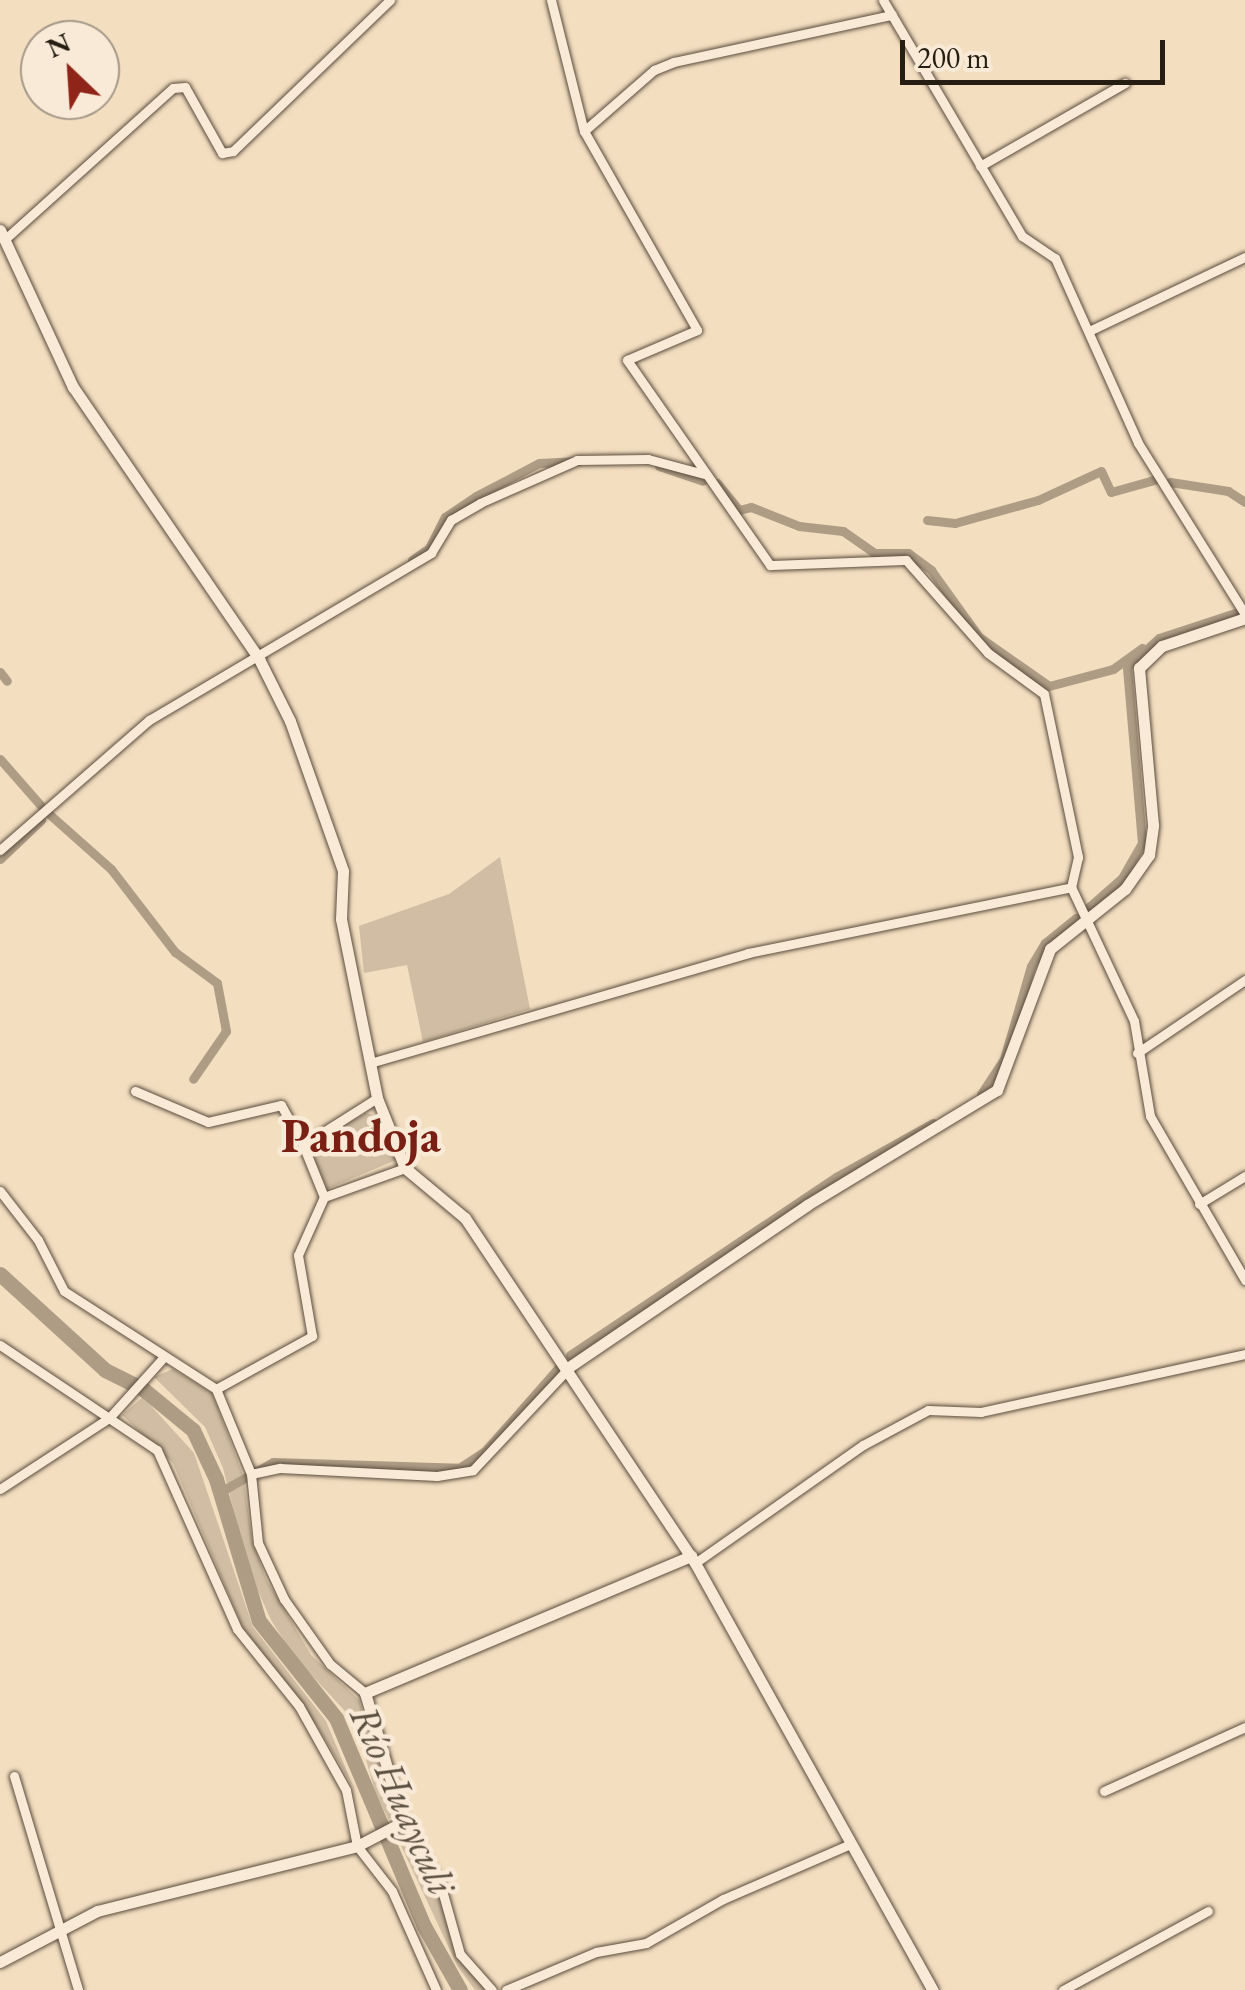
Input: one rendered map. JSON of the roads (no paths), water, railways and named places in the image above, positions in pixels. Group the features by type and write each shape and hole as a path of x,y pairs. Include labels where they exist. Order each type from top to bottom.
{"street":[{"path":"390,0 233,151 222,153 179,86 2,242 73,387 258,659 304,755 344,871 342,919 377,1098 406,1168 466,1218 569,1367 693,1559 932,1990"},
{"path":"552,0 584,131 697,330 652,344 627,360 770,564 906,560 988,653 1044,694 1078,857 1071,887 1134,1021 1150,1116 1245,1280"},
{"path":"251,1474 280,1468 437,1476 473,1470 569,1367 806,1205 997,1090 1009,1066 1040,964 1125,889 1149,855 1153,825 1138,668 1162,646 1245,616 1138,442 1056,258 1022,236 883,0"},
{"path":"584,131 654,70 892,15"},
{"path":"980,166 1125,83"},
{"path":"1089,330 1245,256"},
{"path":"0,850 148,720 258,659 431,553 450,520 554,466 648,459 704,474"},
{"path":"370,1063 748,953 1071,887"},
{"path":"1137,1053 1245,980"},
{"path":"136,1092 208,1122 281,1105 324,1197"},
{"path":"302,1146 377,1098"},
{"path":"216,1389 312,1336 298,1254 324,1197 406,1168"},
{"path":"1199,1204 1245,1176"},
{"path":"0,1191 38,1240 64,1291 216,1389 251,1474 258,1543 284,1599 330,1664 365,1693 399,1824 440,1883 460,1954 492,1990"},
{"path":"0,1345 158,1450 237,1629 299,1706 346,1790 361,1844 392,1891 436,1990"},
{"path":"365,1693 693,1559 863,1445 928,1410 982,1412 1245,1354"},
{"path":"0,1489 109,1418 164,1357"},
{"path":"1104,1791 1245,1727"},
{"path":"14,1776 78,1990"},
{"path":"0,1962 62,1928 128,1902 361,1844 399,1824"},
{"path":"506,1990 596,1952 646,1943 723,1899 851,1844"},
{"path":"1063,1990 1208,1911"}],"waterway":[{"path":"412,560 429,548 445,517 476,496 539,463 579,461"},
{"path":"659,466 703,481"},
{"path":"927,520 955,523 1038,500 1101,471 1111,492 1154,480"},
{"path":"1170,482 1228,491 1245,502"},
{"path":"717,483 739,510 751,507 799,526 843,531 874,553 908,553 931,570 979,637 1049,686 1113,669 1142,648"},
{"path":"1088,908 1122,878 1142,843 1127,667 1159,638 1235,613"},
{"path":"0,672 7,681"},
{"path":"0,759 42,807"},
{"path":"48,813 111,869 175,952 217,983 226,1031 193,1079"},
{"path":"0,859 41,820"},
{"path":"981,1094 1004,1059 1031,966 1045,943 1076,918"},
{"path":"570,1355 836,1177 933,1123"},
{"name":"Río Huayculi","path":"0,1274 105,1370 143,1389 193,1430 216,1479 259,1621 336,1718 424,1926 460,1990"},
{"path":"220,1492 273,1462 459,1468 485,1451 560,1366"}],"district":[{"name":"Pandoja","path":"361,1136"}]}
